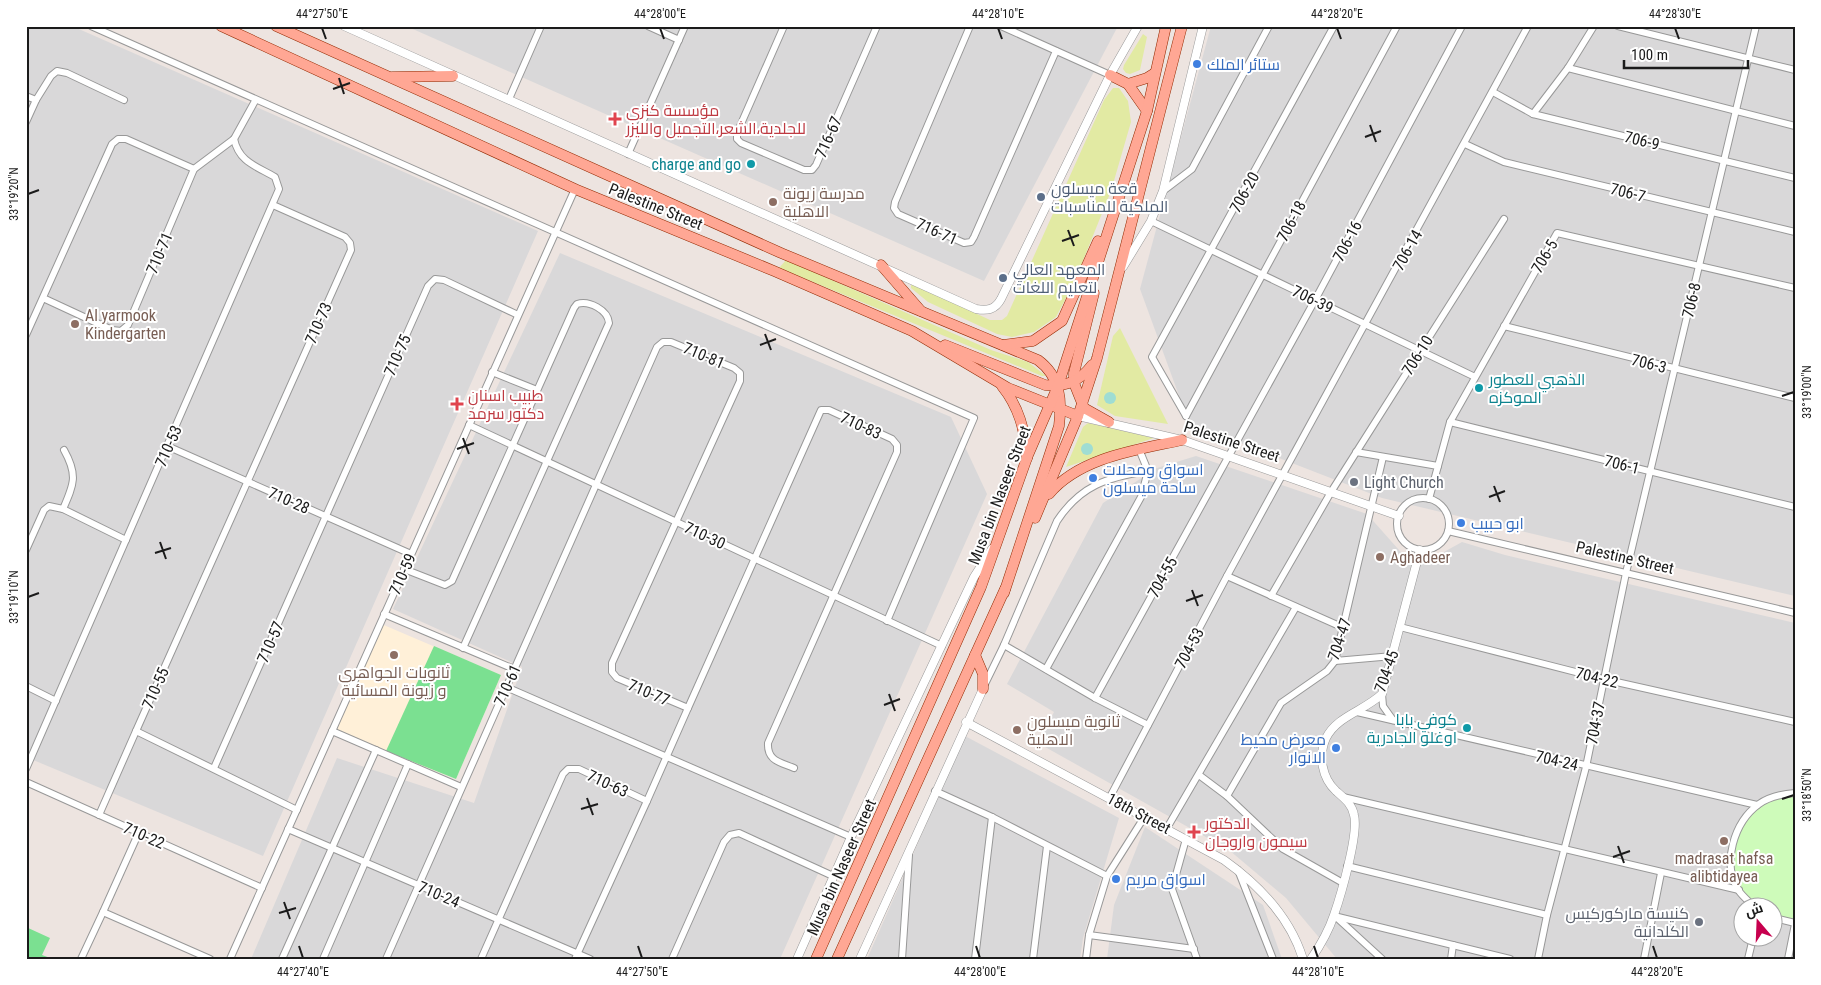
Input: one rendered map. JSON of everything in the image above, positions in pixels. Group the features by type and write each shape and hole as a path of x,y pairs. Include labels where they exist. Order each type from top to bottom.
{"main road":[{"name":"Palestine Street","path":"221,26 575,189 774,271 912,331 999,383 1049,406 1078,416"},
{"name":"Palestine Street","path":"276,26 782,253 1000,346 1038,360 1053,374 1058,386"},
{"name":"Musa bin Naseer Street","path":"816,959 981,587 1027,460 1058,386 1147,111 1166,26"},
{"name":"Musa bin Naseer Street","path":"837,959 1004,593 1078,416 1097,358 1182,26"},
{"path":"1128,84 1147,78 1155,73"},
{"path":"1110,75 1128,84 1147,111"},
{"path":"390,77 453,76"},
{"path":"1000,346 1033,340 1062,321 1116,202"},
{"path":"1109,422 1088,412 1082,404 1074,383 1074,373 1116,202"},
{"path":"774,271 782,253"},
{"path":"881,265 924,314"},
{"path":"912,331 1045,385 1058,386 1074,383 1097,358"},
{"path":"999,383 1014,403 1021,419 1027,460"},
{"path":"1004,593 1059,426 1061,410 1058,386"},
{"path":"1042,502 1058,483 1070,474 1094,464 1139,450 1182,440"},
{"path":"975,655 983,674 983,688"}],"street":[{"path":"91,26 974,418 887,620"},
{"path":"344,26 976,309 985,311 994,308 1001,299 1110,75 1138,26"},
{"path":"509,99 541,26"},
{"path":"648,26 679,40"},
{"path":"628,154 685,26"},
{"name":"716-67","path":"784,26 737,132 737,139 741,144 804,170 812,170 816,165 877,26"},
{"name":"716-71","path":"970,26 894,208 898,214 964,243 971,242 974,237 1056,51"},
{"path":"1001,26 1110,75"},
{"path":"1119,273 1151,221 1163,191 1203,26"},
{"path":"1163,191 1192,168 1269,26"},
{"name":"706-20","path":"1186,416 1152,357 1334,26"},
{"name":"706-18","path":"1186,416 1397,26"},
{"name":"706-16","path":"1229,455 1315,300 1462,26"},
{"name":"706-14","path":"1284,474 1528,26"},
{"path":"1533,114 1568,68 1594,26"},
{"path":"1618,26 1795,70"},
{"name":"706-8","path":"1626,573 1756,26"},
{"path":"1568,68 1795,126"},
{"path":"26,122 36,100 51,76 57,71 67,73 124,100"},
{"name":"706-9","path":"1493,92 1533,114 1795,178"},
{"path":"26,96 36,100"},
{"path":"26,335 112,144 118,139 126,139 194,169 234,139 255,100"},
{"name":"710-53","path":"26,769 273,205 278,183 275,177 242,158 236,151 234,139"},
{"name":"706-7","path":"1465,144 1504,162 1795,232"},
{"name":"710-71","path":"43,298 112,330 121,331 128,326 194,169"},
{"name":"710-59","path":"230,959 575,189"},
{"name":"710-73","path":"247,482 351,250 350,243 345,237 273,205"},
{"name":"706-10","path":"1271,596 1331,492 1504,219"},
{"name":"706-39","path":"1151,221 1475,377"},
{"name":"706-5","path":"1429,499 1450,422 1558,233 1795,288"},
{"name":"710-75","path":"326,516 428,286 435,279 444,280 518,315"},
{"path":"404,569 445,584 452,581 574,308 578,304 585,302 601,310 608,318 609,323 463,648"},
{"name":"706-3","path":"1504,326 1795,398"},
{"name":"710-81","path":"596,484 657,348 663,342 671,342 734,368 740,373 740,381 676,522"},
{"path":"492,372 537,390"},
{"name":"710-83","path":"756,559 821,410 829,410 892,439 897,445 898,452 834,596"},
{"name":"Palestine Street","path":"1078,416 1182,440 1284,474 1399,516"},
{"name":"706-1","path":"1450,422 1795,506"},
{"name":"710-30","path":"469,425 942,646"},
{"name":"710-28","path":"167,446 411,554"},
{"path":"63,509 74,483 71,463 64,450"},
{"path":"1046,669 1141,497 1148,470 1139,450"},
{"path":"1356,452 1438,466"},
{"name":"704-55","path":"1095,698 1229,455"},
{"name":"704-47","path":"1228,796 1281,703 1327,671 1335,661 1382,457"},
{"path":"860,959 966,722 1004,645 1057,522 1069,503 1092,486 1118,475 1148,470"},
{"name":"704-53","path":"1110,797 1227,576 1284,474"},
{"name":"710-55","path":"99,815 247,482"},
{"name":"710-61","path":"386,959 596,484"},
{"path":"1429,499 1442,506 1446,512 1449,518 1448,531 1440,544 1433,548 1420,550 1410,547 1402,540 1398,531 1399,516 1405,505 1412,500 1429,499"},
{"path":"26,550 44,510 49,506 63,509 126,540"},
{"name":"710-57","path":"214,768 326,516"},
{"name":"710-77","path":"676,522 612,663 612,672 617,678 688,708 756,559"},
{"name":"Palestine Street","path":"1448,531 1795,613"},
{"path":"797,959 851,837 974,577 996,543"},
{"name":"704-45","path":"1311,959 1334,916 1356,823 1354,813 1343,797 1334,790 1324,771 1322,750 1331,730 1338,722 1357,712 1382,694 1420,550"},
{"name":"704-37","path":"1538,959 1547,915 1586,767 1626,573"},
{"path":"1227,576 1344,628"},
{"path":"794,768 771,757 768,752 768,743 834,596"},
{"path":"1167,828 1296,607"},
{"path":"384,614 514,669"},
{"name":"704-22","path":"1400,627 1603,679 1795,722"},
{"path":"1004,645 1095,698 1148,725"},
{"path":"1335,661 1393,656"},
{"path":"26,686 56,700"},
{"path":"506,687 851,837"},
{"path":"1382,694 1385,712 1394,721"},
{"path":"646,801 688,708"},
{"name":"704-24","path":"1357,712 1586,767 1757,805"},
{"name":"18th Street","path":"966,722 1110,797 1237,869 1276,908 1293,936 1302,959"},
{"path":"332,731 462,787"},
{"path":"136,732 214,768 297,810"},
{"path":"282,959 376,750"},
{"path":"323,959 408,764"},
{"name":"710-63","path":"498,920 563,774 568,769 579,769 646,801 576,956"},
{"path":"1199,775 1228,796 1283,849 1343,883"},
{"name":"710-22","path":"26,782 262,888"},
{"path":"1746,898 1734,880 1730,857 1737,829 1757,805 1794,790"},
{"path":"935,791 992,817 1107,876"},
{"path":"1343,797 1739,890"},
{"path":"1086,959 1089,935 1107,876 1145,816"},
{"path":"975,959 992,817"},
{"name":"710-24","path":"288,829 576,956 590,959"},
{"path":"82,959 139,832"},
{"path":"672,959 724,842 730,835 739,833 833,876"},
{"path":"1186,839 1172,889 1198,959"},
{"path":"1033,959 1047,846"},
{"path":"902,959 909,849"},
{"path":"1347,866 1547,915"},
{"path":"1237,869 1273,959"},
{"path":"1644,959 1661,873"},
{"path":"103,912 210,959"},
{"path":"1334,916 1490,956 1510,959"},
{"path":"1334,916 1382,959"},
{"path":"481,959 498,920"},
{"path":"1788,959 1795,924"},
{"path":"1089,935 1194,949"},
{"path":"1451,959 1453,945"}],"shaded area":[{"path":"26,26 72,26 538,231 263,856 26,757"},
{"path":"406,26 1118,26 984,281"},
{"path":"1211,26 1795,26 1795,596 1382,498 1189,423 1140,289"},
{"path":"560,253 951,417 987,494 780,959 251,959 337,758 474,803 522,667 393,609"},
{"path":"1196,456 1367,514 1415,568 1462,542 1505,555 1795,623 1795,959 1337,959 1286,898 1229,850 1038,743 1054,712 1007,684 1103,503 1157,468"},
{"path":"379,623 501,675 456,779 336,732"},
{"path":"965,736 1119,818 1083,938 1080,959 867,959"},
{"path":"1145,827 1263,905 1282,959 1107,959 1114,905"}],"green space":[{"path":"1143,34 1147,37 1140,70 1130,74 1126,73 1123,69 1124,65"},
{"path":"1113,88 1119,88 1128,101 1131,122 1111,191 1074,283 1056,317 1034,332 1012,337 997,334 928,302 911,288 911,284 915,285 990,320 1002,320 1007,316 1104,100"},
{"path":"786,260 991,350 1028,362 1046,376 779,268"},
{"path":"1120,328 1168,424 1115,416 1097,405 1113,336"},
{"path":"1088,423 1154,438 1066,467 1083,427"},
{"path":"434,646 501,675 456,779 386,751"},
{"path":"1795,793 1795,922 1784,920 1784,898 1746,898 1739,890 1731,868 1733,845 1743,823 1758,806 1775,797"},
{"path":"26,927 50,938 42,955 53,959 26,959"}],"water":[{"path":"1108,392 1112,392 1116,398 1112,404 1108,404 1104,400 1104,396"},
{"path":"1085,443 1089,443 1093,449 1089,455 1085,455 1081,451 1081,447"}],"place":[{"name":"ستائر الملك","path":"1197,64"},
{"name":"مؤسسة كنزي للجلدية،الشعر،التجميل والليزر","path":"615,119"},
{"name":"charge and go","path":"751,164"},
{"name":"قعة ميسلون الملكية للمناسبات","path":"1041,197"},
{"name":"مدرسة زيونة الاهلية","path":"773,202"},
{"name":"المعهد العالي لتعليم اللغات","path":"1003,278"},
{"name":"Al yarmook Kindergarten","path":"75,324"},
{"name":"الذهبي للعطور الموكزه","path":"1479,388"},
{"name":"طبيب اسنان دكتور سرمد","path":"457,404"},
{"name":"اسواق ومحلات ساحة ميسلون","path":"1093,478"},
{"name":"Light Church","path":"1354,482"},
{"name":"ابو حبيب","path":"1461,523"},
{"name":"Aghadeer","path":"1380,557"},
{"name":"ثانويات الجواهري و زيونة المسائية","path":"394,655"},
{"name":"كوفي بابا اوغلو الجادرية","path":"1467,728"},
{"name":"ثانوية ميسلون الاهلية","path":"1017,730"},
{"name":"معرض محيط الانوار","path":"1336,748"},
{"name":"الدكتور سيمون واروجان","path":"1194,832"},
{"name":"madrasat hafsa alibtidayea","path":"1724,841"},
{"name":"اسواق مريم","path":"1116,879"},
{"name":"كنيسة ماركوركيس الكلدانية","path":"1699,922"}]}
